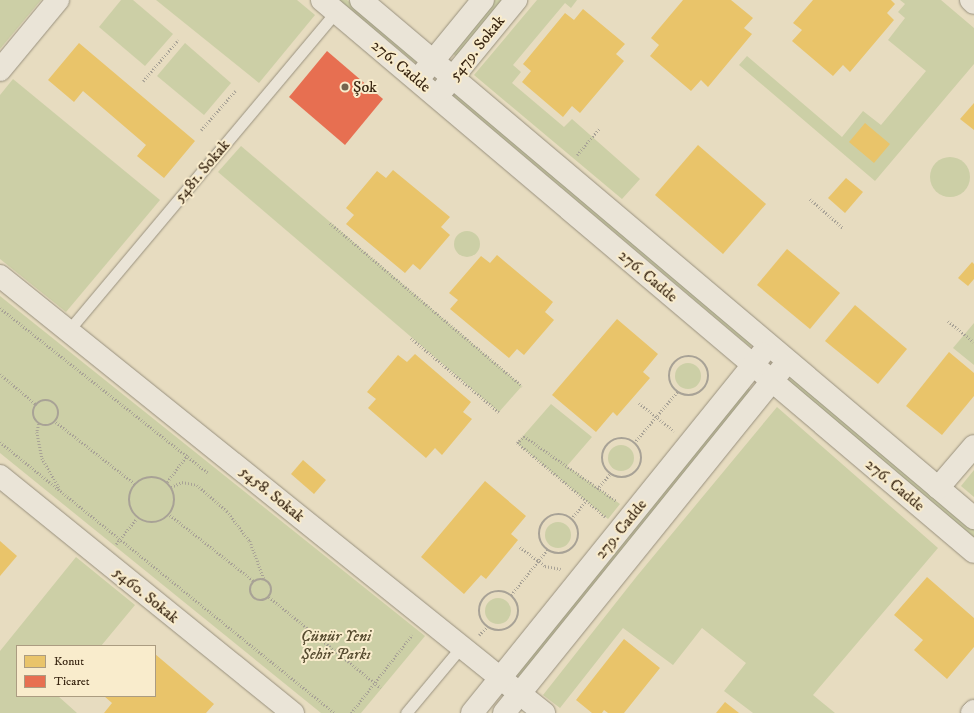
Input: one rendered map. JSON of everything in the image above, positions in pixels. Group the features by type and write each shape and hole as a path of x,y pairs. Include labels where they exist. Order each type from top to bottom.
{"street":[{"path":"0,70 58,0"},
{"name":"276. Cadde","path":"361,0 789,360 974,518"},
{"name":"5479. Sokak","path":"418,80 482,0"},
{"name":"5479. Sokak","path":"437,96 516,0"},
{"path":"971,0 974,3"},
{"name":"276. Cadde","path":"329,6 974,552"},
{"name":"5458. Sokak","path":"0,276 544,713"},
{"name":"279. Cadde","path":"472,713 770,344"},
{"name":"279. Cadde","path":"504,713 789,360"},
{"path":"938,488 974,446"},
{"name":"5460. Sokak","path":"0,476 293,713"}],"lane":[{"name":"5481. Sokak","path":"68,331 329,6"},
{"path":"406,713 461,647"}],"path":[{"path":"143,80 178,40"},
{"path":"201,130 235,91"},
{"path":"574,158 600,128"},
{"path":"810,199 844,228"},
{"path":"330,223 522,386"},
{"path":"0,308 211,476"},
{"path":"948,321 974,342"},
{"path":"411,338 499,412"},
{"path":"686,356 704,363 708,375 705,387 695,395 689,396 677,392 672,387 669,374 674,362 686,356"},
{"path":"0,374 37,405"},
{"path":"634,443 677,392"},
{"path":"39,424 49,426 56,422 59,414 55,404 44,401 37,405 34,416 39,424 37,432 42,458 63,493"},
{"path":"639,403 677,434"},
{"path":"56,422 135,484"},
{"path":"608,519 517,443 524,436 620,504"},
{"path":"166,482 201,437"},
{"path":"620,438 634,443 642,457 638,469 628,477 616,477 610,474 603,463 602,456 608,444 620,438"},
{"path":"0,442 335,713"},
{"path":"597,489 610,474"},
{"path":"152,477 166,482 171,487 175,503 170,515 154,524 137,518 128,502 129,494 135,484 144,478 152,477"},
{"path":"171,487 182,482 197,485 227,511 250,541 264,579 272,586 270,597 263,601 253,598 250,587 254,581 264,579"},
{"path":"571,519 586,501"},
{"path":"170,515 254,581"},
{"path":"556,515 571,519 579,533 576,546 566,553 553,553 547,550 543,545 540,533 545,521 556,515"},
{"path":"103,560 137,518"},
{"path":"520,547 538,562 554,569 568,569"},
{"path":"510,595 547,550"},
{"path":"496,591 510,595 519,610 515,622 505,630 499,631 487,626 480,616 479,609 485,597 496,591"},
{"path":"270,597 381,688"},
{"path":"351,713 414,636 408,632"}],"green space":[{"path":"0,0 41,0 0,49"},
{"path":"121,0 133,0 173,34 145,66 99,27"},
{"path":"156,0 297,0 315,15 259,83"},
{"path":"339,0 347,0 418,59 415,63"},
{"path":"495,0 504,0 457,57 452,53"},
{"path":"537,0 577,0 571,8 565,3 513,65 521,72 512,83 564,127 572,119 640,179 622,199 474,75"},
{"path":"900,0 941,0 974,28 974,64 875,181 739,65 747,56 842,137 863,111 881,125 926,71 888,40 905,18 898,12 905,4"},
{"path":"185,43 231,83 204,115 157,76"},
{"path":"13,79 160,200 66,312 0,259 0,95"},
{"path":"456,92 754,342 750,347 453,96"},
{"path":"241,146 522,386 499,412 218,172"},
{"path":"950,157 958,159 964,163 968,169 970,177 968,185 964,191 958,195 950,197 942,195 936,191 932,185 930,177 932,169 936,163 942,159"},
{"path":"467,231 476,235 480,244 476,253 467,257 458,253 454,244 458,235"},
{"name":"Çünür Yeni Şehir Parkı","path":"0,296 425,636 361,713 321,713 0,453"},
{"path":"974,323 974,365 953,348"},
{"path":"688,363 697,367 701,376 697,385 688,389 679,385 675,376 679,367"},
{"path":"792,377 974,530 974,538 788,381"},
{"path":"747,387 752,391 521,678 516,674"},
{"path":"551,404 592,437 567,466 620,504 608,519 517,443"},
{"path":"777,407 938,548 813,695 835,713 753,713 724,691 746,663 702,628 673,665 623,628 560,708 543,695 637,576"},
{"path":"621,445 630,449 634,458 630,467 621,471 612,467 608,458 612,449"},
{"path":"974,470 974,497 961,486"},
{"path":"558,522 567,526 571,535 567,544 558,548 549,544 545,535 549,526"},
{"path":"76,557 135,605 102,645 16,645 16,697 59,697 77,713 0,713 0,651"},
{"path":"498,598 507,602 511,611 507,620 498,624 489,620 485,611 489,602"}],"building: Konut":[{"path":"683,0 731,0 753,18 744,28 752,34 708,87 701,80 691,91 650,56 659,45 651,38"},
{"path":"813,0 891,0 895,4 887,13 894,20 850,72 843,65 833,76 792,41 802,30 793,23"},
{"path":"583,9 625,44 616,54 624,61 580,113 572,106 563,117 522,82 531,71 523,64 565,13 574,20"},
{"path":"79,43 195,141 164,178 137,156 146,145 83,91 74,102 48,80"},
{"path":"974,103 974,130 960,119"},
{"path":"865,123 890,144 874,163 849,142"},
{"path":"698,145 766,204 723,254 655,195"},
{"path":"393,170 450,217 441,227 450,235 420,270 413,264 405,273 346,224 354,215 346,208 377,171 386,178"},
{"path":"846,178 863,192 845,213 828,198"},
{"path":"787,249 840,293 810,329 757,285"},
{"path":"497,255 553,302 545,312 554,320 524,355 517,349 509,358 450,309 458,300 449,293 481,256 490,263"},
{"path":"972,262 974,264 974,279 968,286 958,278"},
{"path":"855,305 907,349 878,384 825,341"},
{"path":"617,319 658,354 643,372 650,378 617,416 613,412 596,432 552,395"},
{"path":"949,352 974,373 974,396 942,435 906,406"},
{"path":"415,354 471,402 463,412 472,419 442,455 435,448 426,458 368,408 376,399 367,392 398,355 407,362"},
{"path":"303,460 326,480 314,494 291,474"},
{"path":"485,481 526,516 511,534 518,540 486,579 481,575 464,594 421,557"},
{"path":"0,541 17,556 0,576"},
{"path":"927,577 974,618 974,647 947,679 914,650 923,640 894,615"},
{"path":"624,639 660,668 624,713 608,713 604,710 602,713 592,713 576,700"},
{"path":"156,655 214,704 206,713 104,713 112,703 105,697 156,697"},
{"path":"725,702 739,713 716,713"}],"building: Ticaret":[{"path":"327,51 383,99 345,145 289,97"}],"place":[{"name":"Şok","path":"345,87"}]}
